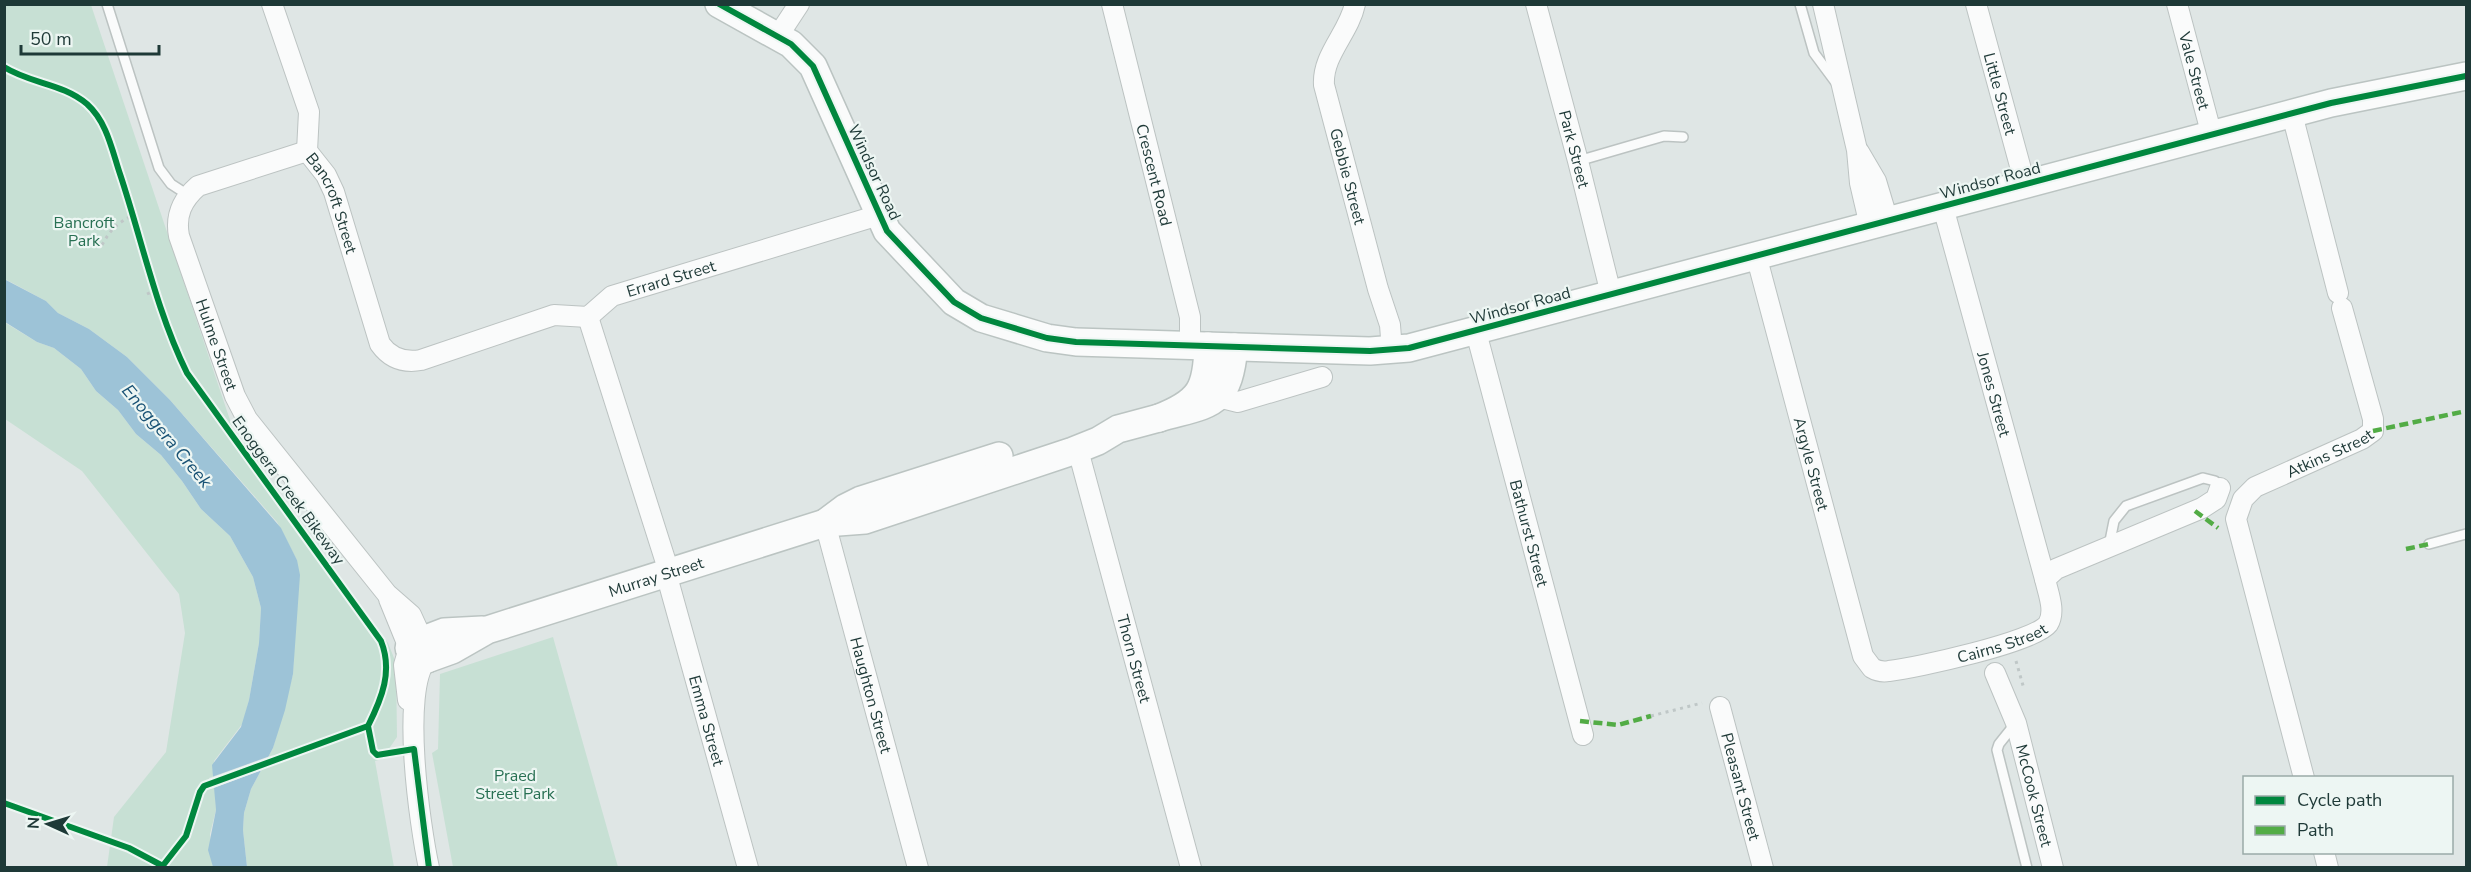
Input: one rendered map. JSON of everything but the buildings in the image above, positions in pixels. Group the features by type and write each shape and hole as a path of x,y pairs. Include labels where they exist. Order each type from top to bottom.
{"main road":[{"name":"Windsor Road","path":"719,4 791,44 813,66 887,231 954,302 975,316 1058,340 1392,351 1476,332 1756,255 2358,97 2466,76"},
{"path":"1211,346 1228,380 1218,398"},
{"name":"Murray Street","path":"1159,417 1187,405 1200,389 1207,374 1211,346"},
{"name":"Murray Street","path":"419,649 452,650 487,630 825,523 845,508 861,500 1206,404 1218,398"}],"street":[{"name":"Bancroft Street","path":"272,4 309,112 307,151 326,175 334,192 380,344 385,351 399,360 421,360 554,315 588,317"},
{"path":"778,36 799,4"},
{"name":"Crescent Road","path":"1112,4 1190,317 1211,346"},
{"name":"Gebbie Street","path":"1354,4 1346,29 1327,63 1324,85 1378,289 1388,316 1392,351"},
{"name":"Park Street","path":"1536,4 1611,294"},
{"path":"1823,4 1857,150 1873,174 1879,224"},
{"name":"Little Street","path":"1976,4 2025,184"},
{"name":"Vale Street","path":"2177,4 2212,136"},
{"name":"Atkins Street","path":"2292,114 2373,419 2373,431 2362,439 2259,484 2248,493 2237,516 2237,526 2304,776"},
{"path":"188,195 198,186 208,182 307,151"},
{"name":"Hulme Street","path":"188,195 178,218 179,236 241,408 255,430 387,594 419,649"},
{"name":"Jones Street","path":"1943,207 2045,579"},
{"name":"Errard Street","path":"588,317 612,296 879,215"},
{"name":"Argyle Street","path":"1756,255 1863,656 1872,668"},
{"name":"Emma Street","path":"588,317 667,572 748,867"},
{"name":"Bathurst Street","path":"1476,332 1583,735"},
{"name":"Murray Street","path":"1218,398 1241,402 1322,378"},
{"name":"Thorn Street","path":"1075,441 1191,867"},
{"path":"2045,579 2062,565 2209,505 2218,496 2220,488"},
{"name":"Haughton Street","path":"825,523 918,867"},
{"name":"Cairns Street","path":"1872,668 1890,671 1958,657 2040,631 2047,625 2051,615 2045,579"},
{"path":"419,649 420,667 416,681 412,728 429,867"},
{"name":"McCook Street","path":"1995,673 2016,723 2053,867"},
{"name":"Pleasant Street","path":"1720,707 1763,867"}],"lane":[{"path":"107,4 159,168 171,184 188,195"},
{"path":"1800,4 1814,53 1842,91"},
{"path":"1578,160 1664,136 1683,137"},
{"path":"2109,546 2115,518 2130,504 2199,479 2215,481 2220,488"},
{"path":"2429,544 2466,534"},
{"name":"McCook Street","path":"2016,723 1999,744 1997,750 2027,867"}],"path":[{"path":"131,205 137,226"},
{"path":"102,245 111,229 123,220 134,216"},
{"path":"153,279 160,301"},
{"path":"147,294 156,290"},
{"path":"1651,716 1711,701 1714,708 1720,707"}],"green space":[{"name":"Bancroft Park","path":"4,5 91,5 233,429 388,643 396,663 397,737 382,759 375,761 394,867 247,867 243,830 244,813 251,789 273,748 293,674 297,560 277,522 170,400 127,357 89,329 58,313 46,301 5,279"},
{"path":"4,322 37,342 54,348 81,369 96,391 118,410 136,434 161,455 201,509 230,536 253,577 261,608 259,643 243,723 214,761 216,810 210,834 213,867 107,867 114,817 166,752 185,633 179,594 82,471 5,419"},
{"name":"Praed Street Park","path":"553,637 618,867 453,867 432,753 438,749 440,674"}],"water":[{"name":"Enoggera Creek","path":"4,279 46,301 58,313 89,329 127,357 170,400 281,528 297,560 300,575 293,674 273,748 251,789 244,813 243,830 247,867 213,867 208,850 216,810 212,765 241,727 249,700 259,643 261,608 253,577 230,536 201,509 161,455 136,434 118,410 96,391 81,369 54,348 37,342 5,322"}],"pier":[{"path":"273,755 265,769 211,789 209,778"}],"marked path":[{"path":"2373,431 2466,411"},
{"path":"2195,511 2218,528"},
{"path":"2406,549 2429,544"},
{"path":"1580,721 1618,725 1651,716"}],"cycle path":[{"path":"719,4 791,44 813,66 887,231 954,302 981,318 1047,338 1076,342 1370,351 1409,348 2331,103 2466,76"},
{"name":"Enoggera Creek Bikeway","path":"4,67 14,73 67,92 94,111 111,146 150,275 176,349 187,373 381,641 384,652 386,663 384,684 378,705 368,726 204,786 186,836 161,868"},
{"path":"368,726 373,751 377,755 414,749 429,868"},
{"path":"4,803 129,848 161,865"}]}
